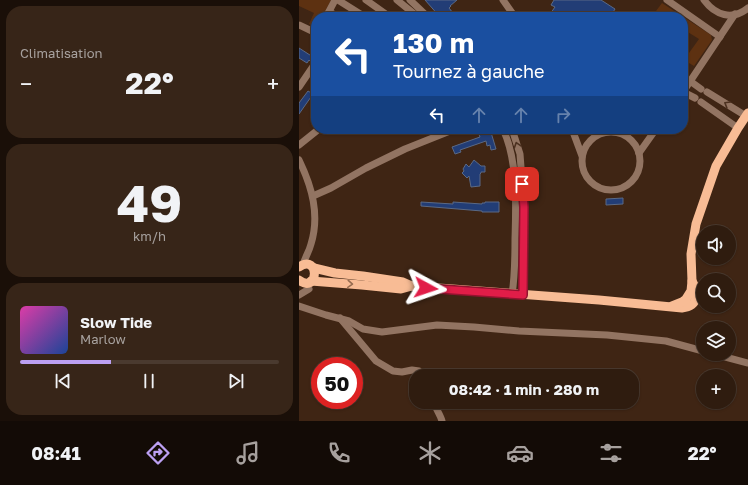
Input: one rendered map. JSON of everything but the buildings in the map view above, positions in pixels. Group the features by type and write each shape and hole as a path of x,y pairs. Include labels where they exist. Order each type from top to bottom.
{"main road":[{"path":"306,266 335,273 403,282 412,286 686,307 693,303 696,299 697,293 692,281 691,254 695,224 716,166 747,114"},
{"path":"305,284 315,277 315,274 306,266"},
{"path":"305,284 362,285 401,289 412,286"}],"street":[{"path":"328,12 336,0 356,12"},
{"path":"366,0 383,12"},
{"path":"397,0 412,12"},
{"path":"410,0 423,12"},
{"path":"503,0 511,12"},
{"path":"667,0 685,12"},
{"path":"704,0 709,6 723,14 741,13 748,8"},
{"path":"688,14 720,36"},
{"path":"688,84 735,14"},
{"path":"299,25 311,31"},
{"path":"299,87 311,69"},
{"path":"690,81 747,114"},
{"path":"688,95 738,128"},
{"path":"299,145 313,134"},
{"path":"313,196 405,149 442,134"},
{"path":"504,134 515,178 515,268 512,294"},
{"path":"514,134 520,154 524,207 523,295"},
{"path":"574,134 582,156 585,175 590,182 599,188 610,190 616,190 632,182 636,177 640,166 639,153 635,144 626,136 620,134"},
{"path":"582,156 591,140 602,134"},
{"path":"639,153 651,134"},
{"path":"299,160 310,185 314,208 314,225 309,250 311,256 306,266"},
{"path":"299,294 305,284"},
{"path":"299,306 349,321 363,329 382,332 437,325 474,327 519,331 607,335 666,341 696,349"},
{"path":"340,318 376,360 393,371 402,372 409,371"},
{"path":"736,360 748,363"},
{"path":"437,409 442,421"}],"shaded area":[{"path":"299,0 331,0 325,12 312,12 299,6"},
{"path":"662,3 676,12 658,12 656,11"},
{"path":"688,20 711,35 712,40 694,66 688,62 688,54 699,39 688,32"}],"route":[{"path":"426,288 523,295 524,207 522,184"}]}
